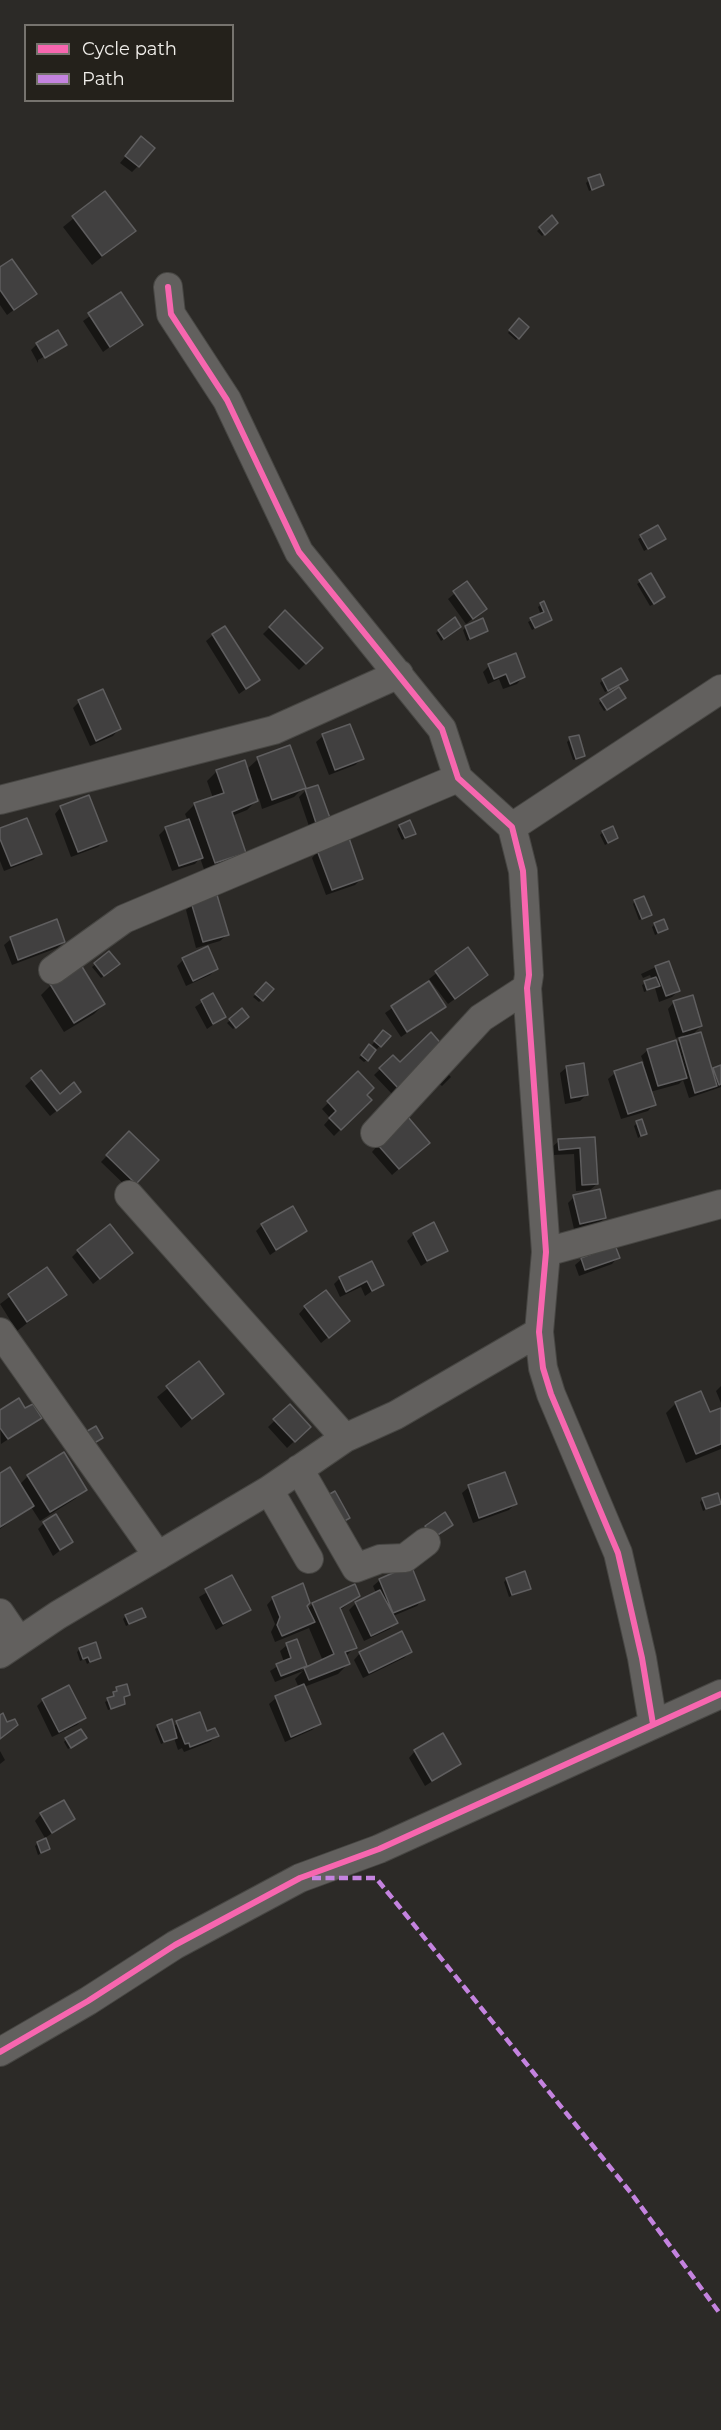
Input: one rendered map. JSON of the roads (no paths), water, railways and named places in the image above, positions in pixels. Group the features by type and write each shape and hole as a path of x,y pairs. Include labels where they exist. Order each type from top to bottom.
{"street":[{"path":"168,287 171,314 227,399 298,552 399,674 441,729 458,778 512,826 523,871 529,975 526,988 546,1252 539,1332 543,1368 551,1394 618,1553 642,1658 653,1724"},
{"path":"0,800 274,730 399,674"},
{"path":"512,826 721,689"},
{"path":"53,970 124,919 458,778"},
{"path":"375,1134 481,1018 526,988"},
{"path":"129,1195 345,1438"},
{"path":"546,1252 721,1204"},
{"path":"0,1332 158,1556"},
{"path":"0,1613 10,1648 269,1490 345,1438 396,1415 539,1332"},
{"path":"299,1469 356,1568 380,1559 405,1558 426,1542"},
{"path":"269,1490 309,1558"},
{"path":"0,2052 88,2001 175,1945 300,1878 389,1844 721,1694"}]}
